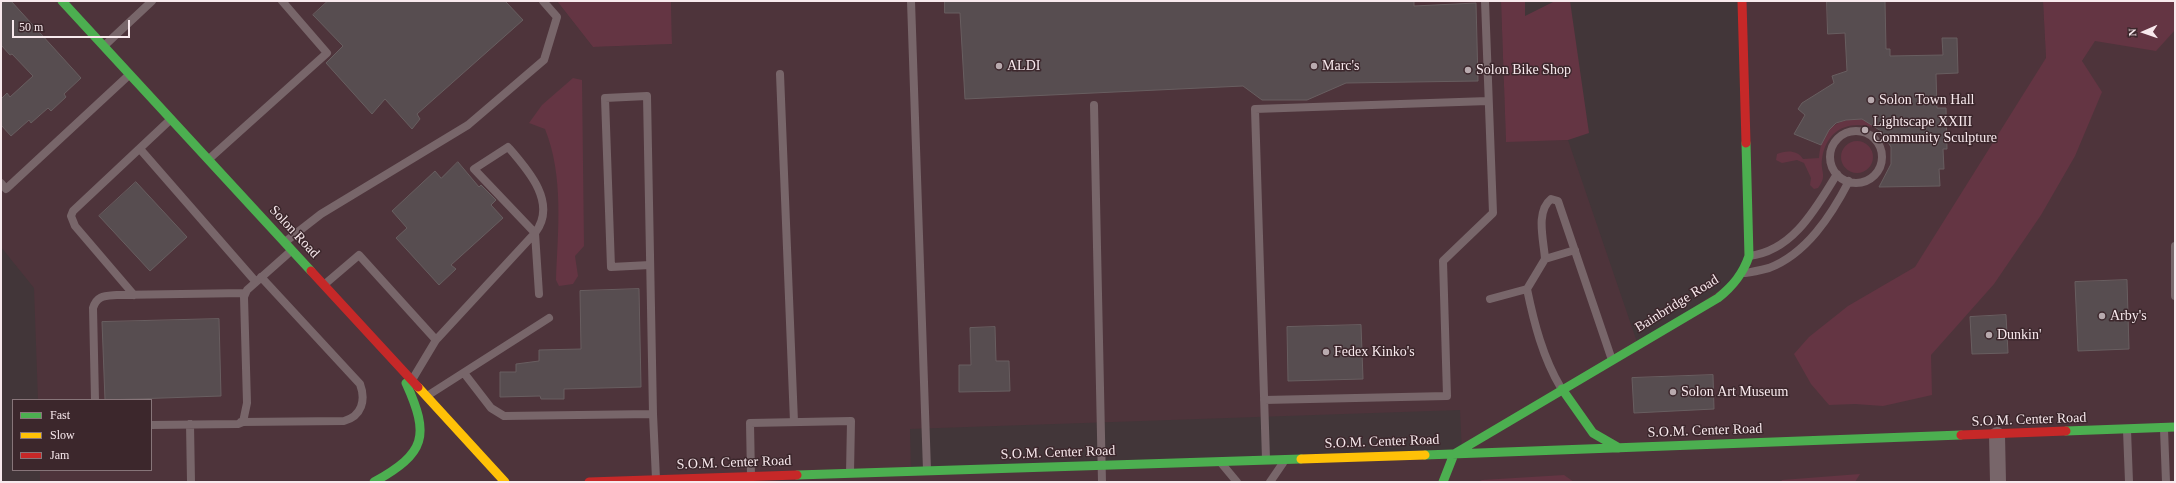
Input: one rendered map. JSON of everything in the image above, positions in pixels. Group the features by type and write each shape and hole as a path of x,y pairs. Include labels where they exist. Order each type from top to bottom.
{"main road":[{"name":"Solon Road","path":"62,1 505,482"},
{"name":"Bainbridge Road","path":"1454,454 1718,298 1735,285 1744,274 1749,256 1742,1"},
{"path":"374,482 410,460 423,435 417,405 397,364"},
{"path":"1562,389 1593,433 1619,448"},
{"name":"S.O.M. Center Road","path":"589,482 751,477 850,478 927,471 1997,435 2175,427"},
{"path":"1443,482 1454,454"}],"street":[{"path":"1997,435 1998,482"}],"lane":[{"path":"104,46 152,1"},
{"path":"209,160 327,53 282,1"},
{"path":"285,242 321,214 468,125 544,60 557,17 543,1"},
{"path":"910,1 927,471"},
{"path":"1264,400 1448,396 1443,261 1493,213 1485,1"},
{"path":"1,183 6,189 130,74"},
{"path":"780,74 794,422"},
{"path":"650,265 610,267 605,98 647,96 653,414 661,480"},
{"path":"1266,460 1255,109 1488,101"},
{"path":"1094,105 1102,482"},
{"path":"134,295 76,226 71,216 73,211 171,119"},
{"path":"1850,131 1867,133 1880,145 1882,153 1880,169 1867,181 1859,183 1849,181 1837,174 1830,158 1835,141 1850,131"},
{"path":"412,380 436,340 535,234 539,228 544,202 531,174 508,147 474,169 535,234 539,294"},
{"path":"140,149 258,279 360,384 363,399 362,407 356,415 344,421 152,425"},
{"path":"1749,256 1770,251 1799,229 1812,215 1837,174"},
{"path":"1744,274 1768,268 1783,261 1811,240 1849,181"},
{"path":"1562,389 1552,373 1533,320 1527,289 1545,259 1542,214 1546,204 1551,199 1558,201 1612,360"},
{"path":"2175,246 2175,296"},
{"path":"241,422 246,411 243,311 245,293 258,279 292,250"},
{"path":"1545,259 1575,250"},
{"path":"324,285 359,255 436,340"},
{"path":"1490,299 1527,289"},
{"path":"94,399 93,308 96,300 101,297 134,295 245,293"},
{"path":"426,396 549,318"},
{"path":"464,373 491,408 504,416 653,414"},
{"path":"751,477 750,423 851,421 850,478"},
{"path":"190,424 191,482"},
{"path":"2164,428 2166,482"},
{"path":"2127,430 2129,482"},
{"path":"1270,482 1286,460"},
{"path":"1220,462 1237,482"}],"shaded area":[{"path":"1,1 557,1 593,47 672,44 671,1 1501,1 1506,141 1568,140 1638,345 1744,273 1742,1 2043,1 2049,115 2119,1 2175,1 2175,482 40,482 40,471 152,471 152,399 38,399 34,288 1,247","holes":["1460,410 1462,453 911,471 910,429"]},
{"path":"557,1 671,1 672,44 593,47"},
{"path":"1501,1 1525,1 1525,16 1555,1 1570,1 1589,133 1568,140 1506,142"},
{"path":"2043,1 2175,1 2175,30 2156,51 2095,41 2082,61 2102,92 2075,156 2041,215 1994,284 1931,355 1932,395 1883,406 1855,404 1829,405 1811,384 1794,354 1809,337 1848,306 1915,267 2046,58"},
{"path":"573,78 582,80 584,246 575,256 578,276 573,284 559,286 556,280 558,203 555,165 545,129 529,123 542,105"},
{"path":"1866,119 1874,123 1872,127 1854,125 1846,127 1833,135 1824,149 1822,159 1823,180 1818,188 1814,189 1810,185 1811,178 1804,163 1797,160 1782,163 1776,160 1777,154 1788,151 1795,152 1803,159 1819,158 1822,142 1829,130 1847,120"},
{"path":"1854,141 1860,141 1869,145 1873,157 1869,169 1860,173 1854,173 1845,169 1841,160 1841,154 1845,145"},
{"path":"1860,474 1855,482 1781,482 1782,480"},
{"path":"1564,475 1574,482 1478,482 1482,480"}],"building":[{"path":"1,1 11,1 81,78 64,94 66,97 51,111 48,108 31,123 29,120 11,136 1,125 1,99 7,93 10,97 33,76 1,45"},
{"path":"328,1 505,1 523,20 417,114 420,119 412,129 385,99 372,114 326,63 343,46 313,15"},
{"path":"945,1 1414,1 1414,6 1476,3 1478,81 1346,83 1307,100 1262,100 1243,86 965,99 960,13 945,13"},
{"name":"Solon Town Hall","path":"1827,1 1885,1 1886,49 1890,49 1890,56 1943,55 1942,38 1957,38 1958,73 1936,74 1937,108 1946,108 1947,149 1943,149 1944,169 1939,169 1940,186 1879,187 1891,164 1891,147 1881,131 1862,119 1846,120 1836,123 1829,130 1821,145 1794,134 1805,115 1798,109 1802,103 1834,83 1832,76 1847,71 1845,33 1828,34"},
{"path":"458,162 479,187 481,185 496,200 491,205 503,218 451,265 456,269 439,285 396,238 407,228 392,211 435,171 441,178"},
{"path":"136,182 187,237 150,271 99,216"},
{"name":"Arby's","path":"2127,280 2129,349 2078,351 2075,282"},
{"path":"639,289 641,387 564,389 564,399 541,399 540,396 500,397 500,372 516,372 516,364 539,361 539,350 581,349 580,291"},
{"name":"Dunkin'","path":"2006,315 2008,353 1972,354 1970,317"},
{"path":"219,319 221,396 105,399 102,322"},
{"path":"1361,325 1363,379 1288,381 1287,327"},
{"path":"995,327 996,361 1009,361 1010,391 959,392 959,365 971,365 970,328"},
{"name":"Solon Art Museum","path":"1713,375 1714,409 1634,413 1632,378"}],"traffic: fast":[{"path":"62,1 311,271"},
{"path":"1443,482 1454,454 1718,298 1733,284 1741,274 1749,256 1746,143"},
{"path":"374,482 404,462 413,452 418,442 420,430 418,417 414,401 406,383"},
{"path":"1562,389 1593,433 1619,448"},
{"path":"2066,431 2175,427"},
{"path":"1425,455 1961,435"},
{"path":"797,475 1301,459"}],"traffic: slow":[{"path":"418,387 505,482"},
{"path":"1301,459 1425,455"}],"traffic: jam":[{"path":"1742,1 1746,143"},
{"path":"311,271 418,387"},
{"path":"1961,435 2066,431"},
{"path":"589,482 797,475"}],"place":[{"name":"ALDI","path":"999,66"},
{"name":"Marc's","path":"1314,66"},
{"name":"Solon Bike Shop","path":"1468,70"},
{"name":"Solon Town Hall","path":"1871,100"},
{"name":"Lightscape XXIII Community Sculpture","path":"1865,130"},
{"name":"Arby's","path":"2102,316"},
{"name":"Dunkin'","path":"1989,335"},
{"name":"Fedex Kinko's","path":"1326,352"},
{"name":"Solon Art Museum","path":"1673,392"}]}
